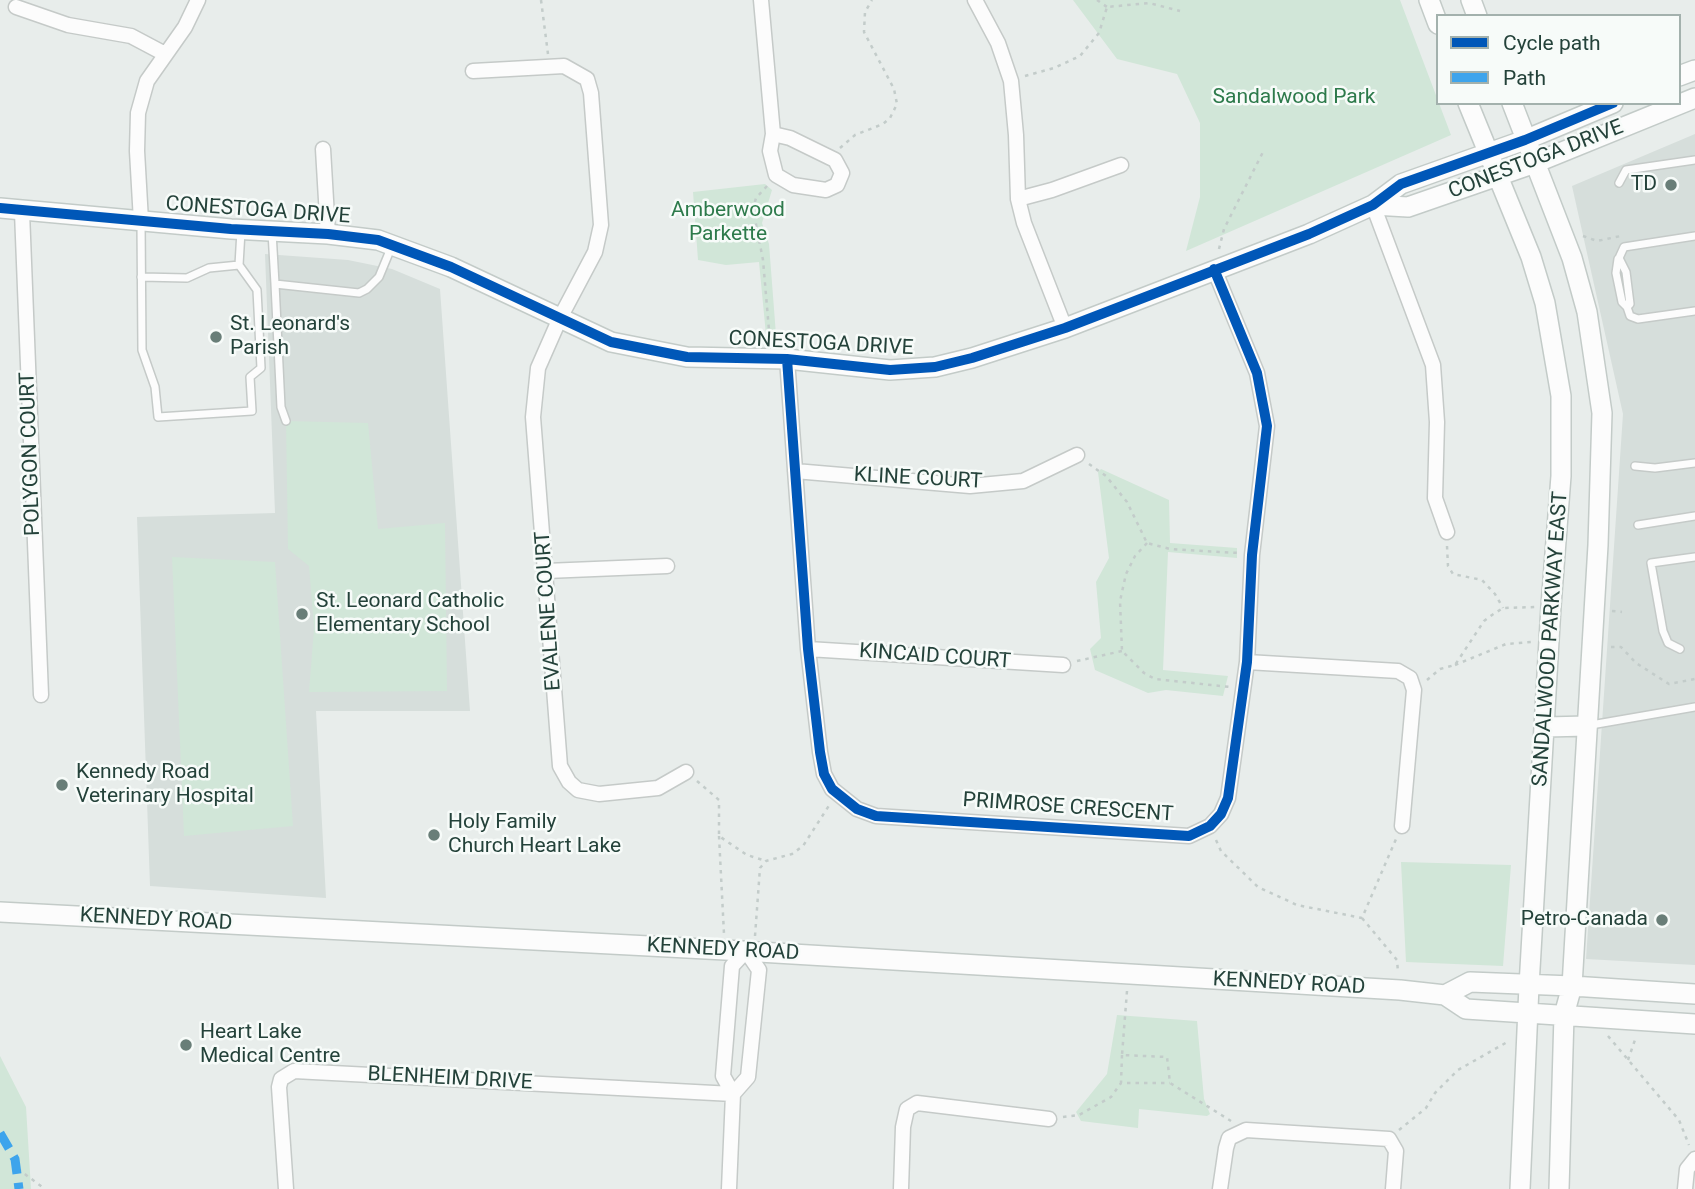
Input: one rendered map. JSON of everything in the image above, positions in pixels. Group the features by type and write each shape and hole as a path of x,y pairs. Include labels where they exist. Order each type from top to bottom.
{"main road":[{"path":"1429,0 1436,19"},
{"name":"SANDALWOOD PARKWAY EAST","path":"1469,105 1531,257 1545,303 1561,396 1561,476 1529,986 1520,1189"},
{"name":"SANDALWOOD PARKWAY EAST","path":"1513,105 1572,258 1587,312 1602,413 1601,481 1572,986 1564,1015 1559,1189"},
{"name":"CONESTOGA DRIVE","path":"0,208 22,212 378,240 452,267 611,342 687,357 779,359 890,370 935,367 1065,328 1309,234 1373,205 1401,184 1525,140 1609,105"},
{"name":"CONESTOGA DRIVE","path":"1373,205 1408,207 1535,163 1678,105"},
{"path":"1546,727 1587,726"},
{"name":"KENNEDY ROAD","path":"0,912 746,951 1400,990 1445,995"},
{"path":"1695,994 1470,982 1445,995 1466,1009 1527,1023 1564,1015 1695,1024"}],"street":[{"path":"141,221 138,113 147,81 185,26 198,0"},
{"path":"761,0 773,134 770,151 776,175 793,185 826,190 837,185 842,173 835,160 790,138 773,134"},
{"path":"975,0 998,43 1011,80 1018,199 1035,253 1065,328"},
{"path":"16,7 68,25 131,36 164,54"},
{"name":"EVALENE COURT","path":"550,67 564,66 587,79 591,93 601,225 595,252 560,318 538,368 533,417 560,766 569,782 578,790 599,794 658,788 686,772"},
{"path":"473,71 550,67"},
{"path":"323,149 328,234"},
{"path":"1018,199 1052,190 1121,165"},
{"path":"1373,205 1433,365 1437,422 1435,498 1447,532"},
{"name":"POLYGON COURT","path":"22,212 41,695"},
{"path":"1210,826 1221,814 1228,798 1244,688 1252,555 1268,426 1257,373 1214,269"},
{"name":"PRIMROSE CRESCENT","path":"779,359 795,471 808,649 820,752 824,775 832,789 857,808 876,816 1189,836 1210,826"},
{"name":"KLINE COURT","path":"795,471 970,486 1023,481 1077,455"},
{"path":"546,571 667,566"},
{"name":"KINCAID COURT","path":"808,649 1063,665"},
{"path":"1247,662 1398,671 1410,678 1414,690 1402,826"},
{"path":"729,1189 733,1094 723,1076 732,966 746,951 759,970 748,1077 733,1094"},
{"name":"BLENHEIM DRIVE","path":"286,1189 279,1087 281,1079 294,1071 733,1094"},
{"path":"901,1189 903,1128 907,1109 917,1103 1049,1119"},
{"path":"1220,1189 1229,1138 1246,1130 1389,1139 1396,1151 1393,1189"},
{"path":"1685,1189 1687,1169 1693,1154"}],"lane":[{"path":"1619,183 1626,170 1695,160"},
{"path":"141,221 142,350 155,387 158,417 252,411 250,377 261,369 257,290 239,265 241,230"},
{"path":"272,231 281,407 286,421"},
{"path":"1695,236 1624,247 1619,258 1626,271 1630,304 1627,307 1630,316 1638,319 1695,312"},
{"path":"275,284 359,293 367,289 379,276 392,245"},
{"path":"142,277 187,278 209,268 239,265"},
{"path":"1635,466 1655,468 1695,463"},
{"path":"1638,525 1695,516"},
{"path":"1680,649 1668,643 1663,631 1651,563 1695,558"},
{"path":"1587,726 1695,707"}],"path":[{"path":"541,0 550,67"},
{"path":"835,160 841,145 855,135 883,124 890,118 897,104 894,89 864,33 865,12 872,0"},
{"path":"1097,0 1107,7 1149,3 1180,11"},
{"path":"1011,80 1054,68 1080,56 1099,33 1107,7"},
{"path":"1214,269 1224,229 1265,150"},
{"path":"776,175 756,198 754,209 779,359"},
{"path":"1561,229 1597,240 1631,234"},
{"path":"1077,455 1106,477 1127,502 1147,543 1170,549 1252,555"},
{"path":"1447,532 1446,556 1453,574 1482,580 1503,608"},
{"path":"1147,543 1135,556 1126,574 1120,601 1122,651 1144,673 1155,679 1244,688"},
{"path":"1455,665 1484,621 1503,608 1551,606"},
{"path":"1594,610 1622,612"},
{"path":"1414,690 1440,669 1506,644 1531,642"},
{"path":"1611,647 1622,647 1636,663 1669,684 1695,679"},
{"path":"1063,665 1122,651"},
{"path":"686,772 719,800 725,950"},
{"path":"719,835 747,855 766,861 792,854 803,846 830,804 842,798"},
{"path":"1210,826 1221,851 1258,887 1297,905 1362,918 1397,960 1400,990"},
{"path":"1362,918 1402,826"},
{"path":"746,951 755,936 760,868 766,861"},
{"path":"1049,1119 1079,1115 1111,1097 1121,1083 1128,975"},
{"path":"1389,1139 1426,1108 1435,1093 1458,1070 1527,1023"},
{"path":"1608,1034 1679,1121 1693,1154"},
{"path":"1628,1060 1636,1036"},
{"path":"1122,1055 1167,1056 1170,1083"},
{"path":"1121,1083 1170,1083 1246,1130"},
{"path":"18,1169 45,1189"}],"shaded area":[{"path":"1695,134 1695,965 1586,959 1623,414 1572,186"},
{"name":"St. Leonard Catholic Elementary School","path":"265,254 348,260 392,269 440,289 470,711 316,711 326,898 150,886 137,517 275,513"}],"green space":[{"name":"Sandalwood Park","path":"1073,0 1400,0 1436,95 1436,105 1440,105 1451,135 1186,251 1200,197 1200,123 1177,74 1117,59"},
{"name":"Amberwood Parkette","path":"765,184 772,190 762,223 769,244 776,335 766,335 759,262 726,265 698,260 693,192"},
{"path":"286,421 368,423 378,529 445,523 447,691 309,692 314,628 309,566 288,549"},
{"path":"1101,469 1169,500 1170,543 1237,548 1237,558 1168,552 1163,670 1228,676 1223,696 1166,690 1148,693 1095,670 1090,649 1101,638 1096,582 1109,558 1098,472"},
{"path":"172,557 275,562 293,826 184,836"},
{"path":"1401,862 1511,865 1503,966 1406,962"},
{"path":"1117,1015 1197,1021 1204,1099 1210,1114 1207,1116 1139,1109 1138,1128 1081,1121 1076,1112 1107,1074"},
{"path":"0,1056 26,1107 31,1189 0,1189"}],"marked path":[{"path":"0,1133 15,1159 19,1189"}],"cycle path":[{"path":"0,208 378,240 451,267 611,342 687,357 787,359 890,370 935,367 1065,328 1309,234 1373,205 1401,184 1525,140 1608,105"},
{"path":"787,359 808,649 820,752 824,774 832,789 857,809 876,816 1189,836 1210,826 1221,814 1228,798 1247,662 1252,555 1267,426 1257,373 1214,269"}],"place":[{"name":"TD","path":"1671,185"},
{"name":"St. Leonard's Parish","path":"216,337"},
{"name":"St. Leonard Catholic Elementary School","path":"302,614"},
{"name":"Kennedy Road Veterinary Hospital","path":"62,785"},
{"name":"Holy Family Church Heart Lake","path":"434,835"},
{"name":"Petro-Canada","path":"1662,920"},
{"name":"Heart Lake Medical Centre","path":"186,1045"}]}
